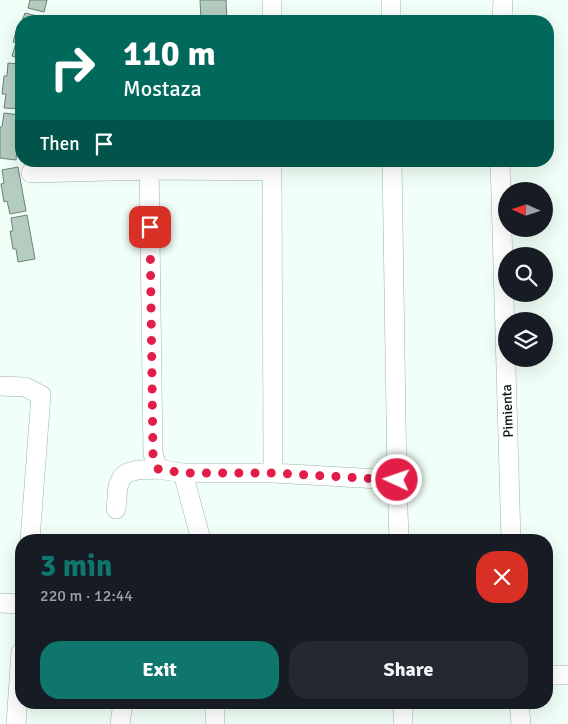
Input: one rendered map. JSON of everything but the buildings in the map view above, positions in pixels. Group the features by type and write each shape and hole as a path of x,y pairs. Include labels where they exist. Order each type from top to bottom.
{"street":[{"path":"272,0 272,15"},
{"path":"391,0 391,15"},
{"path":"502,15 503,0"},
{"path":"31,173 132,167"},
{"path":"149,167 153,454 158,469"},
{"path":"272,167 273,473"},
{"path":"392,167 399,534"},
{"name":"Pimienta","path":"500,167 511,534"},
{"path":"0,386 25,387 41,395 30,534"},
{"path":"116,509 118,486 122,478 128,473 137,470 158,469 183,473 273,473 397,480"},
{"path":"183,473 199,534"},
{"path":"0,603 15,604"},
{"path":"553,675 568,675"},
{"path":"16,724 17,709"},
{"path":"120,724 122,709"},
{"path":"215,709 215,724"},
{"path":"403,709 403,724"},
{"path":"520,709 521,724"}],"route":[{"path":"150,227 153,454 158,469 183,473 273,473 397,480"}]}
